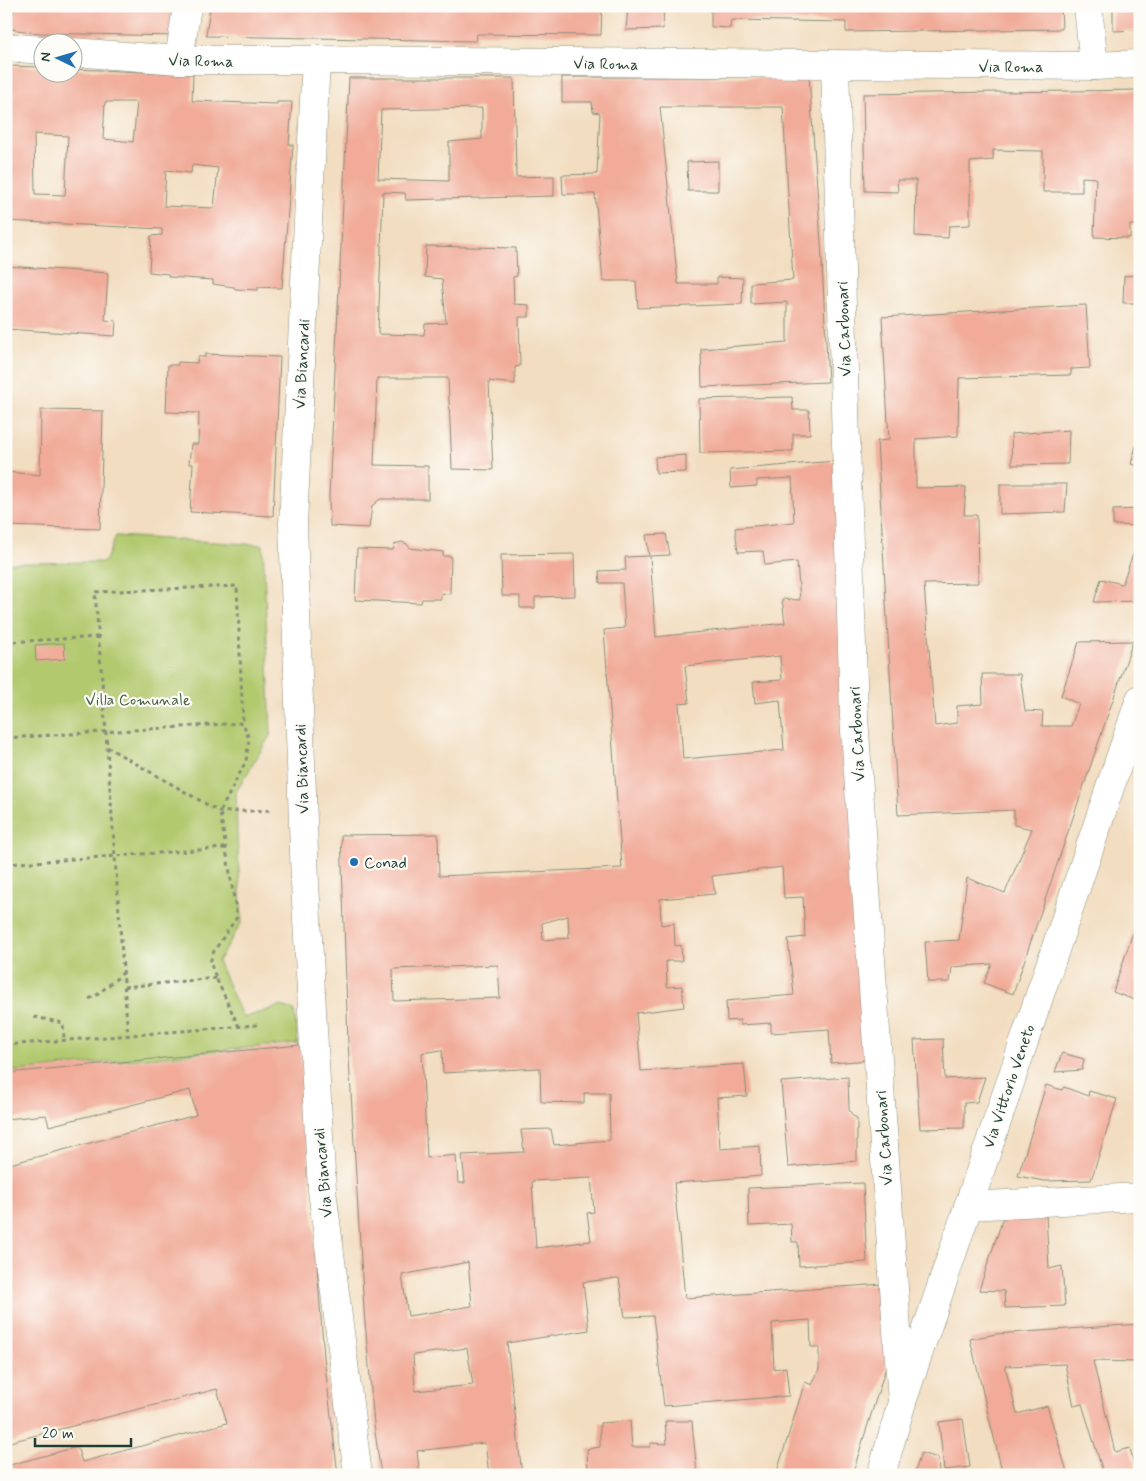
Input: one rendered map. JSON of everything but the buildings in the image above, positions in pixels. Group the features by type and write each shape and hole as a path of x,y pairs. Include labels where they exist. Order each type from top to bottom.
{"street":[{"path":"179,60 187,6"},
{"path":"1088,6 1094,66"},
{"path":"6,47 32,49"},
{"name":"Via Roma","path":"82,53 179,60 835,65 1094,66 1140,64"},
{"name":"Via Biancardi","path":"316,60 293,524 304,884 322,1190 358,1475"},
{"name":"Via Carbonari","path":"835,65 854,718 902,1402"},
{"name":"Via Vittorio Veneto","path":"881,1475 902,1402 1140,699"},
{"path":"968,1206 1140,1197"}],"path":[{"path":"128,1036 95,592 237,586 244,723 249,739 246,761 220,812 237,917 214,951 210,962 239,1027"},
{"path":"6,642 98,637"},
{"path":"6,738 244,723"},
{"path":"107,747 220,812 302,808"},
{"path":"6,804 8,864 225,848"},
{"path":"89,999 97,995 123,972"},
{"path":"124,987 216,978"},
{"path":"34,1017 62,1024 64,1041"},
{"path":"6,1045 257,1025"}],"green space":[{"name":"Villa Comunale","path":"116,536 263,545 271,734 236,792 242,922 218,961 243,1018 280,1006 294,1010 298,1043 6,1072 6,563 105,562"}],"place":[{"name":"Conad","path":"354,862"}]}
